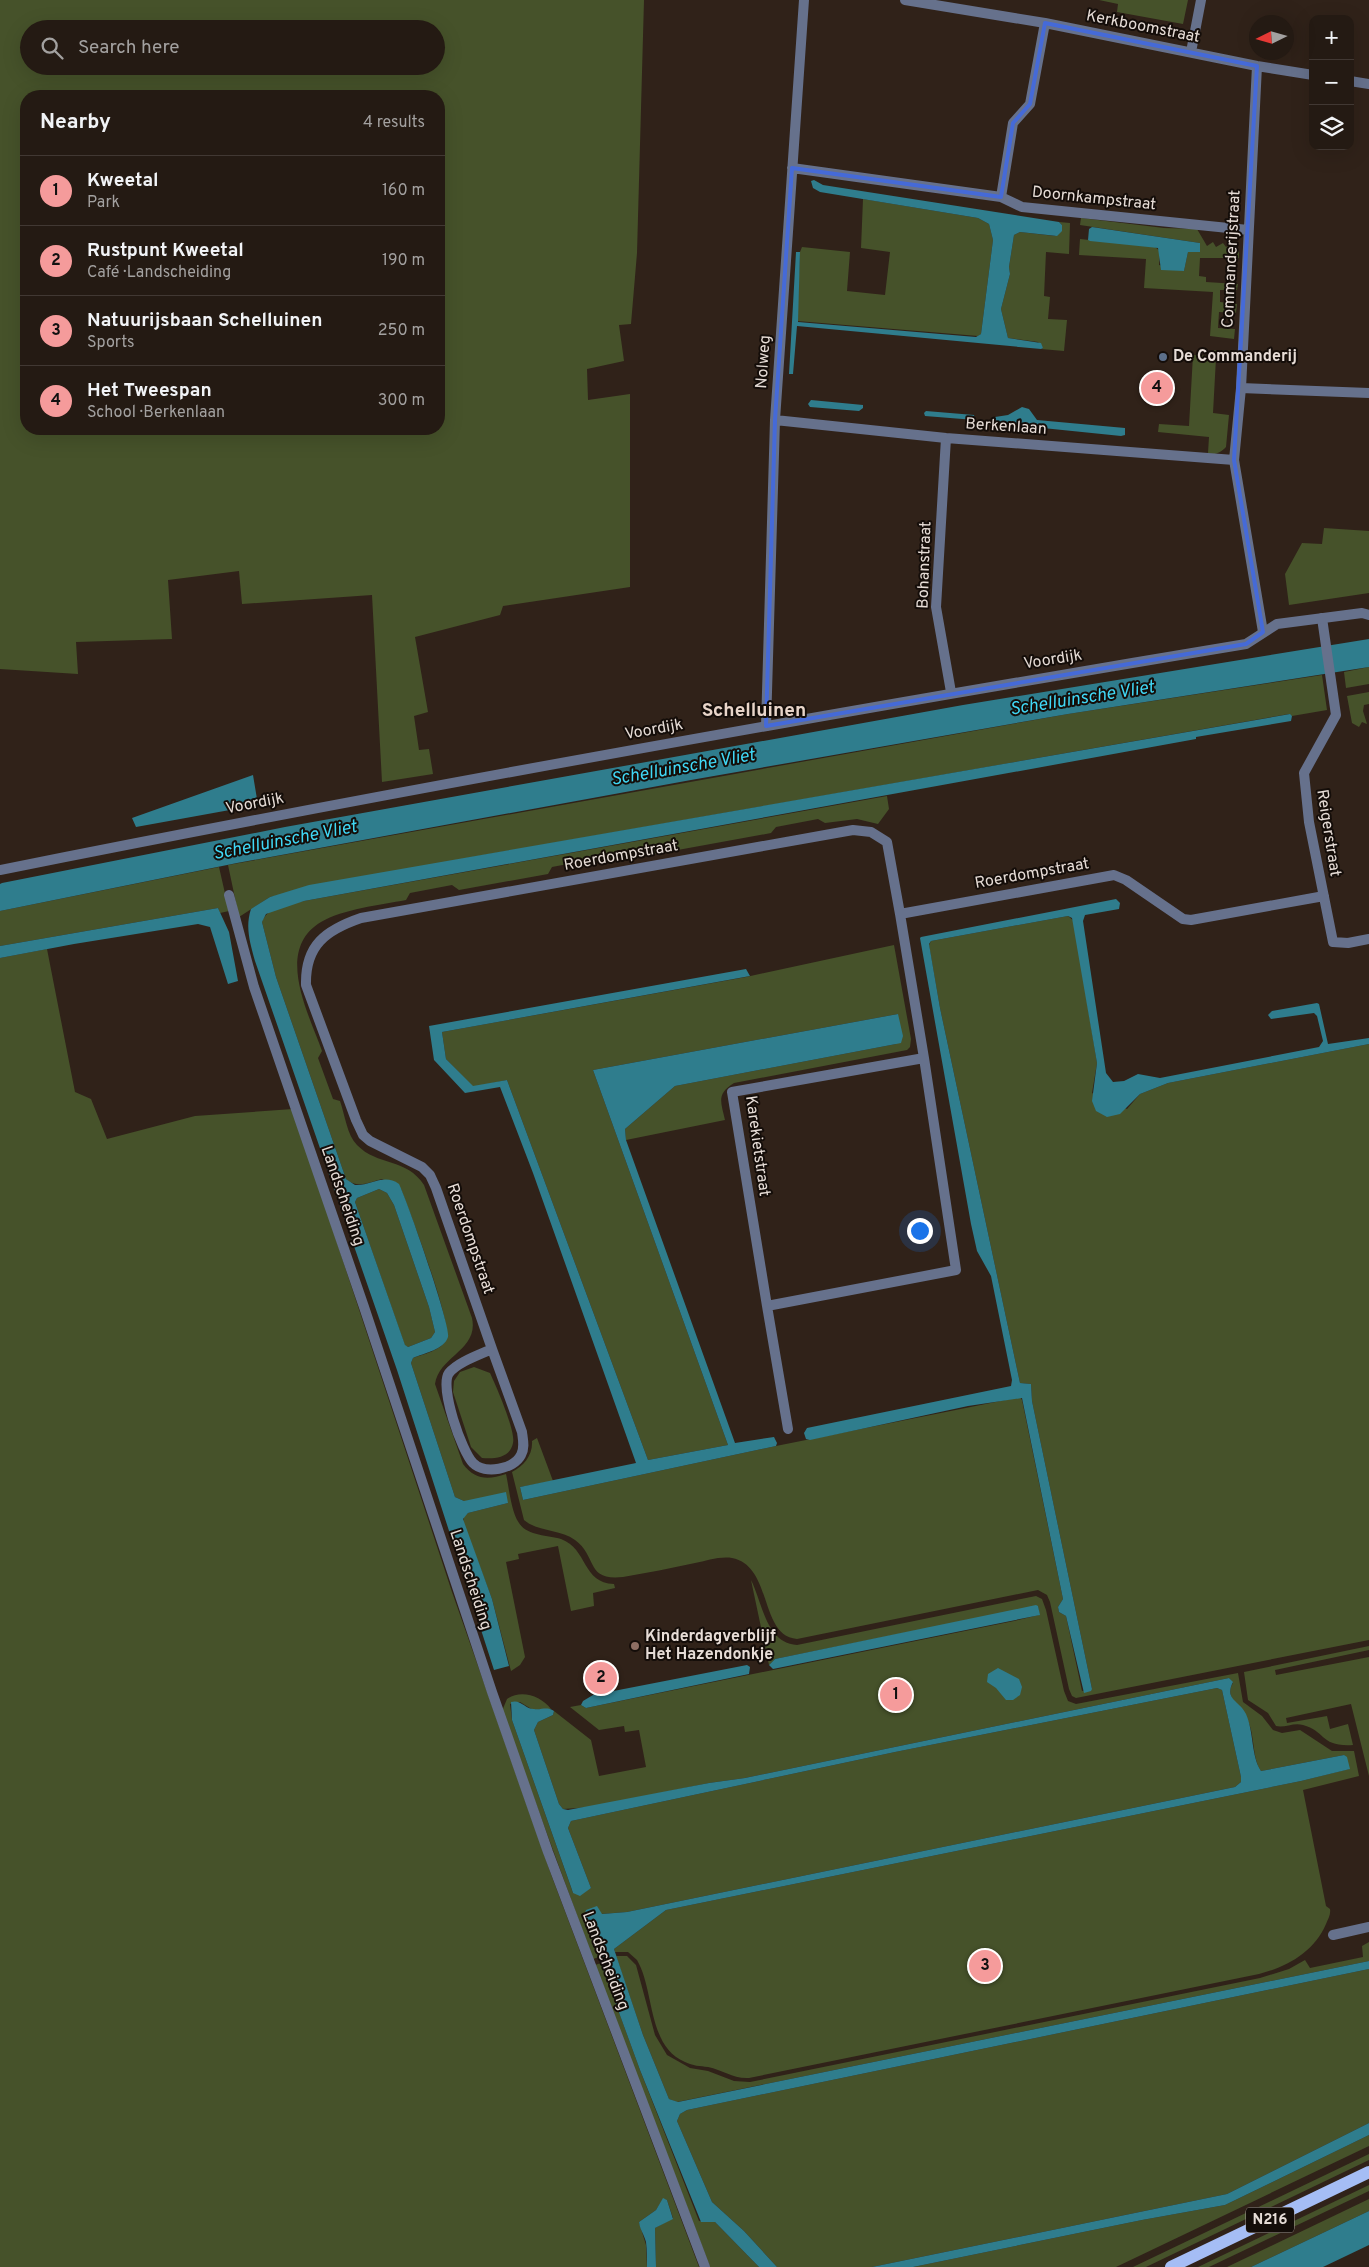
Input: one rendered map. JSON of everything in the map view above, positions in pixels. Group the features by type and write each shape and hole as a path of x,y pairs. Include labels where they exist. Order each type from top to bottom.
{"main road":[{"name":"N216","path":"1171,2267 1369,2172"}],"street":[{"name":"Nolweg","path":"766,726 775,420 804,0"},
{"name":"Kerkboomstraat","path":"905,0 1044,23 1257,66 1309,74"},
{"path":"1191,52 1201,0"},
{"path":"1001,197 1013,123 1030,104 1044,23"},
{"name":"Commanderijstraat","path":"1257,66 1241,388 1234,460 1263,632"},
{"path":"1354,82 1369,84"},
{"name":"Doornkampstraat","path":"792,168 1001,197 1022,207 1248,230"},
{"path":"1241,388 1369,393"},
{"name":"Berkenlaan","path":"775,420 946,438 1234,460"},
{"name":"Bohanstraat","path":"946,438 936,607 951,692"},
{"name":"Voordijk","path":"0,870 524,768 951,692 1246,644 1277,624 1362,613 1369,615"},
{"name":"Reigerstraat","path":"1322,618 1336,714 1304,773 1309,822 1333,942 1348,943 1369,939"},
{"name":"Roerdompstraat","path":"492,1349 448,1374 445,1384 448,1404 467,1456 474,1464 483,1469 494,1470 513,1463 521,1456 524,1445 522,1432 436,1188 430,1174 422,1167 370,1142 363,1135 306,985 306,971 309,959 316,945 342,925 361,918 854,830 871,832 887,842 900,914 1114,875 1126,880 1182,919 1191,920 1324,896"},
{"name":"Landscheiding","path":"230,895 254,987 368,1317 492,1692 548,1852 705,2267"},
{"path":"767,1306 956,1270 900,914"},
{"name":"Karekietstraat","path":"788,1429 732,1092 924,1058"},
{"path":"1333,1935 1369,1927"}],"highlighted area":[{"path":"1045,23 1257,66 1234,460 1263,632 1246,644 766,726 775,420 792,168 1001,197 1013,123 1030,104"}],"green space":[{"path":"0,0 644,0 637,253 631,324 619,325 624,361 587,369 588,400 630,394 630,587 503,606 500,615 415,637 428,712 414,716 419,750 429,749 433,774 382,782 372,595 242,604 239,571 168,580 172,639 76,642 78,674 0,669"},
{"path":"1099,0 1188,0 1183,24 1117,12 1118,4"},
{"path":"863,199 978,218 989,224 993,240 981,334 978,336 797,321 800,252 802,247 850,252 847,291 885,295 890,252 861,248"},
{"path":"1081,218 1164,228 1197,229 1207,246 1213,242 1216,247 1223,243 1226,247 1232,243 1239,252 1239,258 1200,258 1199,276 1206,277 1206,282 1238,284 1237,290 1220,290 1220,302 1237,304 1236,313 1219,312 1218,328 1235,329 1234,339 1210,336 1213,292 1144,288 1146,259 1079,255 1080,239 1155,247 1160,251 1159,265 1184,271 1188,252 1200,252 1200,243 1080,225"},
{"path":"1059,222 1070,223 1069,254 1046,252 1044,296 1050,297 1048,319 1067,320 1064,351 1041,349 1043,348 1038,342 1008,338 1001,309 1010,274 1009,267 1014,235 1020,232 1055,236 1062,225"},
{"path":"1214,350 1234,351 1233,359 1216,358 1213,413 1229,415 1226,447 1220,452 1213,454 1208,453 1209,437 1158,432 1159,424 1189,426 1193,355 1213,356"},
{"path":"1324,528 1369,531 1369,593 1289,605 1285,574 1302,543 1322,544"},
{"path":"1369,667 1369,684 1346,688 1344,672"},
{"path":"1322,675 1327,710 1292,716 1289,714 445,862 270,897 239,917 228,865 1068,714"},
{"path":"1369,692 1369,704 1364,705 1363,711 1367,724 1362,722 1359,727 1352,723 1347,696"},
{"path":"887,796 889,809 878,824 857,819 825,823 818,819 776,827 771,833 601,864 594,859 552,867 548,874 459,890 452,885 410,893 406,900 351,911 321,922 307,934 300,949 297,965 299,983 322,1051 318,1058 333,1099 340,1101 349,1130 357,1145 365,1152 409,1170 424,1185 472,1318 473,1329 470,1338 443,1366 435,1384 463,1464 477,1476 488,1478 506,1474 514,1513 519,1523 532,1533 561,1539 570,1544 596,1578 614,1584 615,1588 593,1593 594,1606 571,1611 558,1546 518,1554 519,1559 506,1562 525,1657 520,1665 511,1671 492,1599 463,1522 464,1517 468,1513 508,1503 464,1501 455,1497 411,1363 413,1358 440,1347 446,1340 447,1330 430,1267 401,1189 382,1179 355,1184 346,1179 276,977 262,922 274,910 304,901"},
{"path":"219,867 229,911 220,913 218,908 0,946 0,911"},
{"path":"1068,916 1074,921 1097,1063 1092,1093 1127,1109 1140,1094 1168,1083 1369,1044 1369,1640 1076,1698 1072,1696 1069,1689 1050,1602 1047,1595 1038,1590 797,1639 785,1635 777,1626 761,1586 754,1574 745,1564 732,1558 713,1559 623,1577 611,1577 597,1572 582,1547 569,1536 536,1527 524,1520 512,1472 527,1460 531,1451 532,1441 537,1438 553,1481 520,1487 523,1500 776,1446 1020,1397 1063,1599 1058,1607 1059,1612 1066,1616 1082,1691 1092,1689 1032,1401 1031,1384 1020,1383 940,1008 929,945 931,941"},
{"path":"894,945 911,1039 910,1047 907,1050 734,1083 724,1091 721,1099 725,1120 626,1140 625,1129 675,1086 896,1044 898,1014 593,1070 728,1445 648,1460 507,1080 473,1087 446,1059 442,1032 746,977"},
{"path":"47,949 75,1092 91,1099 107,1139 195,1116 293,1109 452,1592 552,1877 699,2267 656,2267 655,2228 673,2218 667,2200 663,2199 656,2210 639,2222 646,2245 647,2267 0,2267 0,958"},
{"path":"379,1189 387,1193 394,1205 429,1307 435,1332 431,1338 408,1347 405,1346 355,1202 357,1198"},
{"path":"474,1367 490,1373 509,1419 513,1443 509,1452 505,1455 482,1458 471,1447 453,1392 454,1381 460,1372"},
{"path":"751,1580 772,1630 787,1643 797,1645 1036,1596 1042,1599 1046,1610 1064,1691 1068,1701 1076,1704 1238,1673 1243,1702 1262,1716 1273,1730 1282,1733 1300,1730 1332,1751 1354,1751 1359,1776 1303,1790 1326,1906 1330,1909 1329,1917 1321,1934 1299,1957 1280,1967 1259,1974 749,2078 733,2076 713,2068 685,2062 673,2054 664,2044 658,2031 643,1973 637,1960 628,1952 615,1952 614,1949 666,1910 1301,1781 1349,1769 1344,1755 1261,1771 1256,1760 1248,1721 1230,1694 1233,1683 1229,1678 745,1778 709,1783 592,1807 563,1809 559,1804 534,1730 538,1722 553,1715 554,1711 591,1740 599,1776 646,1767 639,1730 625,1732 624,1726 599,1730 570,1707 581,1705 586,1708 1039,1615 1038,1606 775,1659 769,1665"},
{"path":"1369,1646 1369,1650 1275,1670 1276,1675 1369,1657 1369,1776 1351,1704 1286,1718 1287,1723 1327,1716 1330,1729 1348,1724 1353,1745 1342,1745 1334,1744 1316,1731 1303,1725 1276,1726 1268,1713 1248,1700 1244,1672"},
{"path":"1217,1688 1222,1690 1241,1777 1241,1782 1235,1787 627,1912 601,1914 587,1925 599,1957 593,1959 502,1711 507,1699 524,1694 536,1697 551,1709 533,1710 520,1702 510,1704 512,1720 573,1893 591,1888 568,1828 571,1821 895,1752"},
{"path":"1369,1942 1369,1961 677,2102 669,2099 643,2035 616,1956 627,1956 636,1965 655,2035 667,2055 690,2068 708,2071 734,2081 750,2082 1260,1978 1289,1969 1305,1960 1310,1968 1363,1957 1362,1946"},
{"path":"601,1963 640,2070 699,2221 715,2222 759,2267 710,2267 595,1965"},
{"path":"1369,1969 1369,2123 1227,2194 872,2267 777,2267 744,2231 712,2202 677,2121 680,2114 687,2110"},
{"path":"1369,2135 1369,2146 1116,2267 913,2267 1225,2205"},
{"path":"1369,2154 1369,2160 1146,2267 1133,2267"},
{"path":"1369,2185 1369,2191 1209,2267 1198,2267"},
{"path":"1369,2199 1369,2211 1251,2267 1227,2267"}],"water":[{"path":"814,180 823,185 1059,222 1062,225 1062,231 1057,236 1020,232 1014,235 1009,267 1010,274 1001,309 1008,338 1041,343 1043,348 797,326 793,374 789,374 796,252 800,252 798,322 976,337 981,334 993,240 989,224 978,218 820,192 813,188 811,181"},
{"path":"1092,227 1200,243 1200,252 1188,252 1184,271 1161,270 1158,248 1090,241 1088,240 1089,229"},
{"path":"811,400 863,405 863,408 859,411 810,407 808,404"},
{"path":"1022,407 1029,409 1037,420 1125,428 1125,435 993,423 995,417 1008,415"},
{"path":"926,411 974,415 975,420 925,416 924,413"},
{"name":"Schelluinsche Vliet","path":"1369,639 1369,667 1068,714 691,780 237,863 0,911 0,884 2,883 285,827 963,705"},
{"path":"1290,714 1292,716 1291,721 1196,737 1196,739 304,901 266,914 262,922 276,977 346,1179 355,1185 383,1180 399,1184 428,1262 443,1311 448,1337 438,1348 413,1358 411,1363 455,1497 464,1501 506,1492 508,1503 468,1513 463,1519 492,1599 509,1666 494,1670 397,1370 251,948 248,922 251,909 270,897 309,885","holes":["379,1189 387,1193 394,1205 429,1307 435,1332 431,1338 408,1347 405,1345 355,1202 357,1198"]},
{"path":"253,775 258,805 136,827 132,818"},
{"path":"1116,899 1120,903 1119,909 1085,915 1083,921 1106,1073 1113,1082 1124,1081 1138,1074 1160,1078 1319,1047 1323,1041 1317,1016 1314,1013 1271,1019 1268,1015 1272,1011 1317,1003 1319,1004 1328,1044 1369,1038 1369,1044 1168,1083 1140,1094 1120,1114 1107,1117 1096,1111 1092,1101 1097,1063 1072,918 1068,916 931,941 929,944 940,1008 1020,1383 1031,1384 1032,1401 1092,1689 1084,1693 1066,1616 1059,1612 1058,1607 1063,1599 1022,1398 968,1406 810,1440 806,1439 804,1433 807,1428 1011,1386 1012,1380 991,1276 977,1251 971,1224 920,938"},
{"path":"218,908 229,932 238,981 228,984 210,927 198,924 0,958 0,946"},
{"path":"746,969 750,976 442,1032 446,1059 473,1086 507,1080 648,1460 728,1445 593,1070 898,1014 903,1036 901,1043 675,1086 625,1129 626,1140 735,1443 774,1437 777,1443 776,1446 523,1500 520,1487 636,1463 533,1173 500,1087 465,1093 434,1060 429,1026"},
{"path":"1036,1605 1040,1615 773,1669 769,1665 775,1659"},
{"path":"747,1665 750,1667 749,1674 586,1708 581,1705 583,1701 593,1695"},
{"path":"998,1668 1019,1679 1022,1687 1020,1695 1013,1700 1006,1700 996,1688 987,1682 988,1674"},
{"path":"1229,1678 1233,1682 1231,1696 1243,1709 1249,1721 1256,1758 1261,1771 1344,1755 1347,1757 1350,1769 1301,1781 666,1910 614,1949 643,2035 669,2099 678,2102 1369,1961 1369,1969 687,2110 680,2114 677,2121 712,2202 744,2231 777,2267 759,2267 715,2222 701,2222 640,2070 587,1925 584,1916 586,1910 597,1906 602,1914 627,1912 1235,1787 1241,1782 1241,1777 1222,1690 1217,1688 895,1752 571,1821 568,1828 591,1888 580,1896 573,1893 512,1720 511,1702 518,1702 531,1709 547,1708 554,1711 553,1715 538,1722 534,1730 559,1804 563,1809 568,1810 745,1778"},
{"path":"1369,2123 1369,2135 1225,2205 913,2267 872,2267 1227,2194"},
{"path":"663,2198 667,2200 673,2219 655,2228 656,2267 647,2267 646,2242 639,2222 656,2210"},
{"path":"1369,2211 1369,2245 1323,2267 1251,2267"}],"place":[{"name":"De Commanderij","path":"1163,357"},
{"name":"Het Tweespan","path":"1157,388"},
{"name":"Kinderdagverblijf Het Hazendonkje","path":"635,1646"},
{"name":"Rustpunt Kweetal","path":"601,1678"},
{"name":"Kweetal","path":"896,1695"},
{"name":"Natuurijsbaan Schelluinen","path":"985,1966"}],"district":[{"name":"Schelluinen","path":"754,711"}]}
